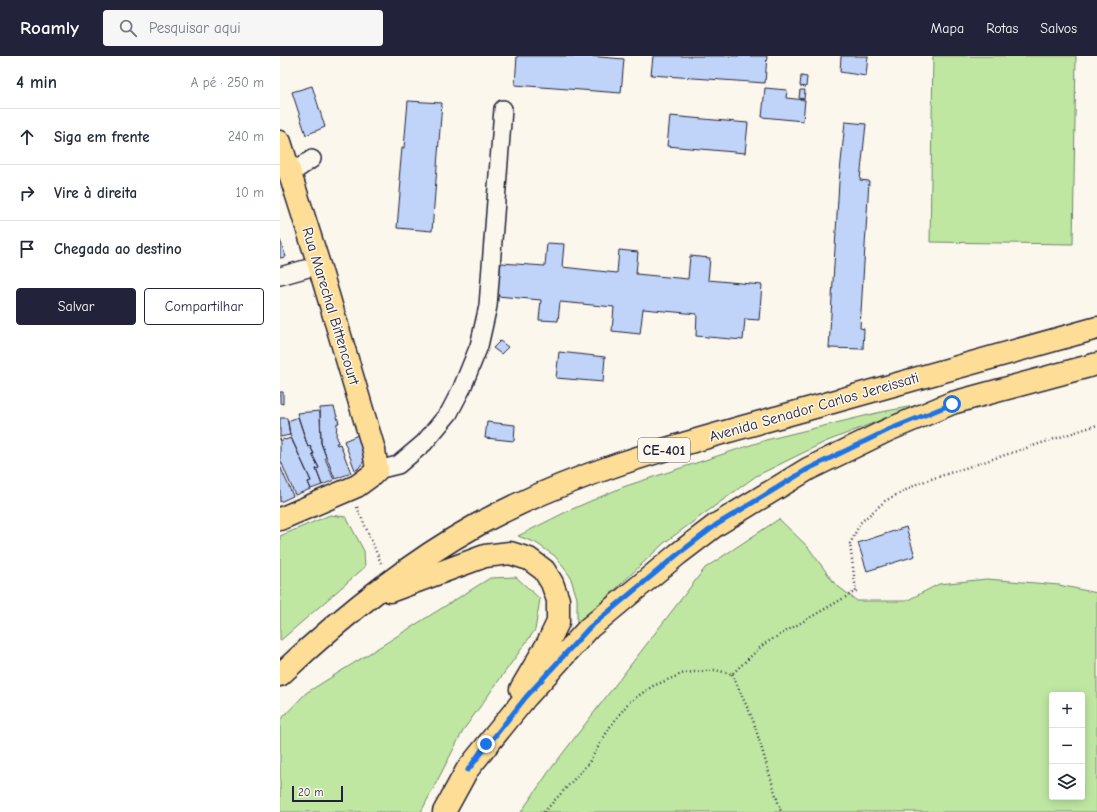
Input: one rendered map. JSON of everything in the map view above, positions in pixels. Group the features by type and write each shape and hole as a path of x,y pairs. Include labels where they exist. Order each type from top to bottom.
{"main road":[{"name":"Rua Marechal Bittencourt","path":"280,142 319,265 374,450 377,470"},
{"name":"Avenida Senador Carlos Jereissati","path":"280,675 324,634 416,562 509,508 599,471 707,437 1097,328"},
{"path":"468,770 526,697 589,628 678,554 716,525 808,469 888,430 952,404 1097,364"},
{"path":"280,519 349,490 364,482 377,470"},
{"path":"370,598 485,556 510,553 529,559 544,570 552,583 558,600 558,622 548,643 486,744 468,770 444,812"}],"street":[{"path":"377,470 398,465 424,444 449,413 462,388 479,346 488,306 503,109"},
{"path":"290,174 312,159"},
{"path":"280,276 319,265"}],"path":[{"path":"732,674 764,644 856,591 850,544 860,523 885,501 919,484 1097,426"},
{"path":"349,490 381,563"},
{"path":"544,812 588,764 610,726 629,702 653,686 684,673 715,670 732,674"},
{"path":"732,674 753,720 781,812"}],"green space":[{"path":"933,56 1076,56 1073,244 930,242"},
{"path":"919,405 825,442 756,476 664,543 577,626 577,598 570,576 555,556 536,543 518,536 570,510 623,487 766,440 881,412"},
{"path":"330,515 346,517 364,551 365,567 280,641 280,536"},
{"path":"779,519 808,547 835,584 857,601 906,601 939,584 987,579 1059,585 1097,593 1097,812 521,812 550,770 705,568"},
{"path":"516,577 540,599 535,630 464,729 421,812 280,812 280,720 306,693 490,578"}],"building":[{"path":"517,56 588,56 624,59 621,93 515,85"},
{"path":"653,56 767,56 765,83 651,75"},
{"path":"841,56 868,56 866,76 840,72"},
{"path":"801,76 807,77 806,87 800,86"},
{"path":"312,86 325,127 306,135 292,92"},
{"path":"765,88 787,90 786,98 805,100 803,121 762,117"},
{"path":"800,90 805,90 804,99 799,98"},
{"path":"408,101 442,103 432,231 397,228 401,181 399,180 402,148 404,148"},
{"path":"670,116 748,123 745,153 667,146"},
{"path":"845,122 866,124 860,180 869,181 860,328 864,329 863,349 829,348 839,182"},
{"path":"280,240 286,257 280,258"},
{"path":"547,243 564,244 562,267 617,273 619,250 638,252 636,274 688,279 690,256 710,258 708,280 762,285 759,320 745,319 743,340 696,336 697,314 643,309 640,334 612,331 614,307 560,302 558,321 539,320 541,300 497,296 501,263 545,266"},
{"path":"500,341 508,347 501,354 493,348"},
{"path":"559,352 605,357 603,382 556,378"},
{"path":"280,392 283,392 283,404 280,403"},
{"path":"334,407 339,423 337,423 336,436 338,443 336,443 337,445 340,444 351,473 335,479 321,443 320,408"},
{"path":"320,411 321,443 334,480 322,485 316,469 319,468 310,446 308,447 297,413"},
{"path":"298,417 308,447 310,446 319,468 316,469 322,485 311,489 308,482 311,481 290,435 288,421"},
{"path":"280,418 287,418 290,435 280,437"},
{"path":"487,422 515,425 514,441 485,438"},
{"path":"358,435 366,458 358,469 355,470 344,441"},
{"path":"280,438 281,441 291,438 311,481 308,482 311,489 295,495 280,459"},
{"path":"280,466 293,496 280,502"},
{"path":"906,527 915,556 867,571 858,543"}],"route":[{"path":"486,744 468,770 526,697 589,628 678,554 716,525 808,469 888,430 952,404"}]}
